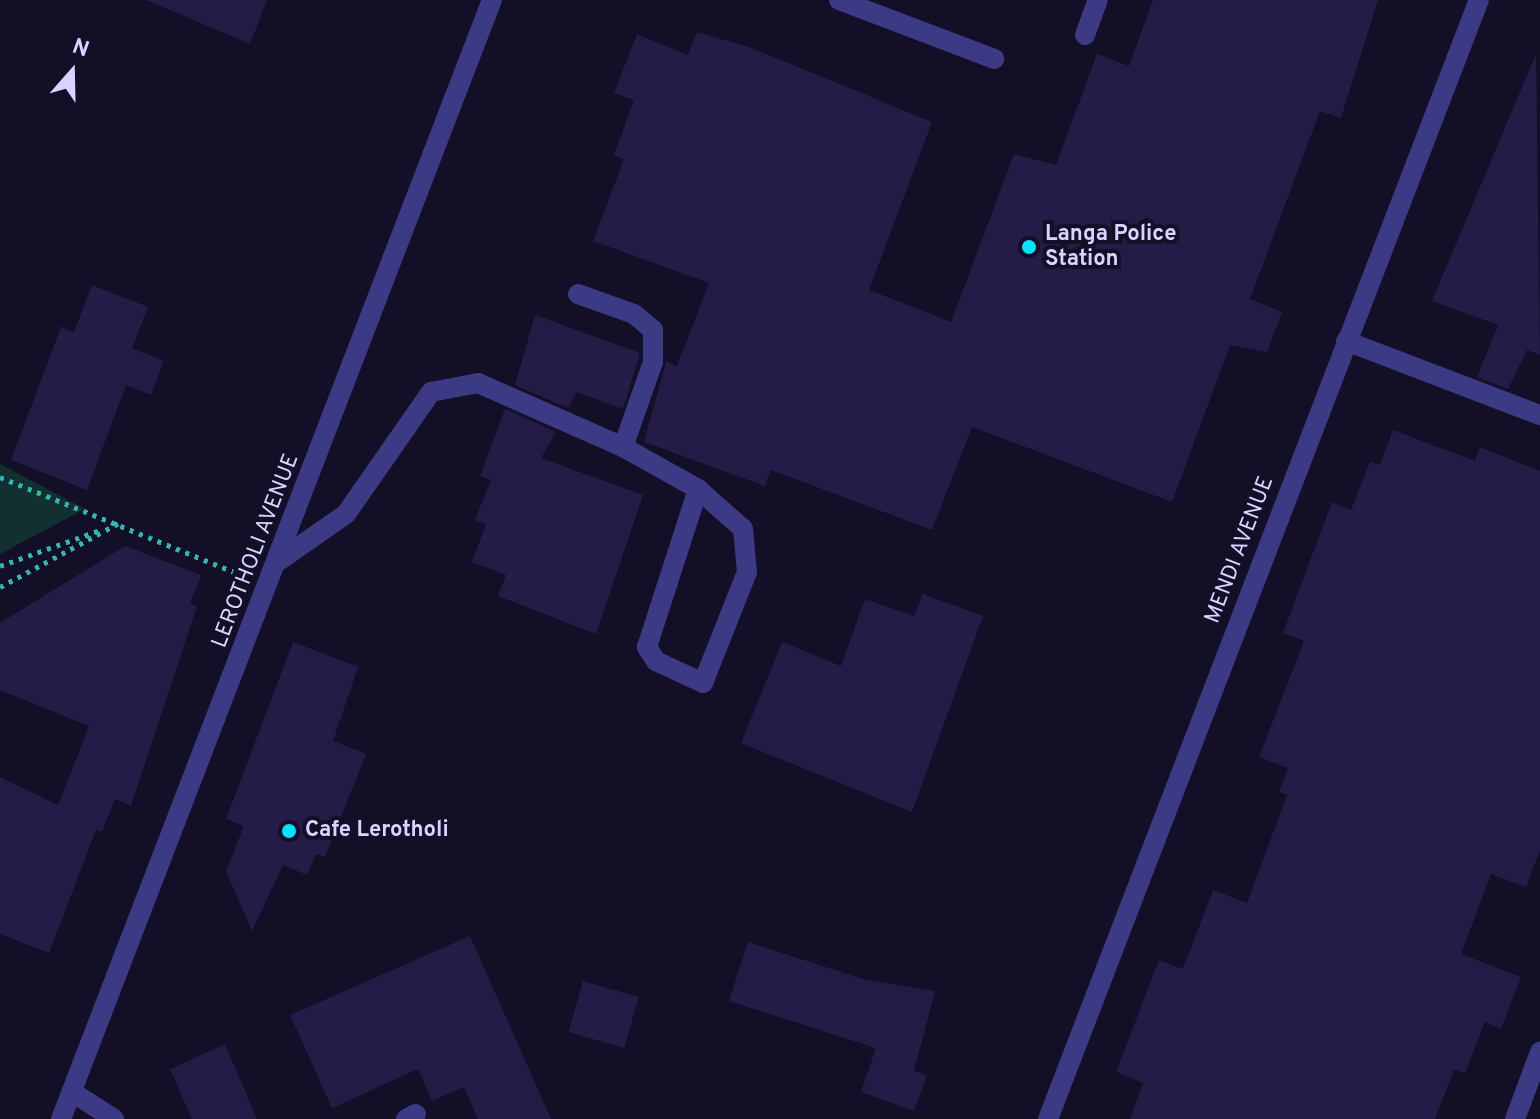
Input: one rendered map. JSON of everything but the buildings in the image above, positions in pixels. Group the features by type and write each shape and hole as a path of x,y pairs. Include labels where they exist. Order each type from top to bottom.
{"street":[{"name":"LEROTHOLI AVENUE","path":"61,1119 279,560 492,0"},
{"path":"839,0 994,59"},
{"path":"1085,35 1098,0"},
{"name":"MENDI AVENUE","path":"1048,1119 1479,0"},
{"path":"578,294 634,314 653,330 653,362 623,447"},
{"path":"1346,341 1540,415"},
{"path":"279,560 346,514 409,417 449,383 478,383 623,447 698,489 743,529 750,545 747,572 703,683 656,661 647,647 698,489"},
{"path":"1515,1119 1540,1052"},
{"path":"72,1092 114,1119"}],"path":[{"path":"0,477 268,586"},
{"path":"0,566 119,523"},
{"path":"0,587 119,523"}],"green space":[{"path":"0,464 85,509 0,554"}],"place":[{"name":"Langa Police Station","path":"1029,247"},
{"name":"Cafe Lerotholi","path":"289,831"}]}
